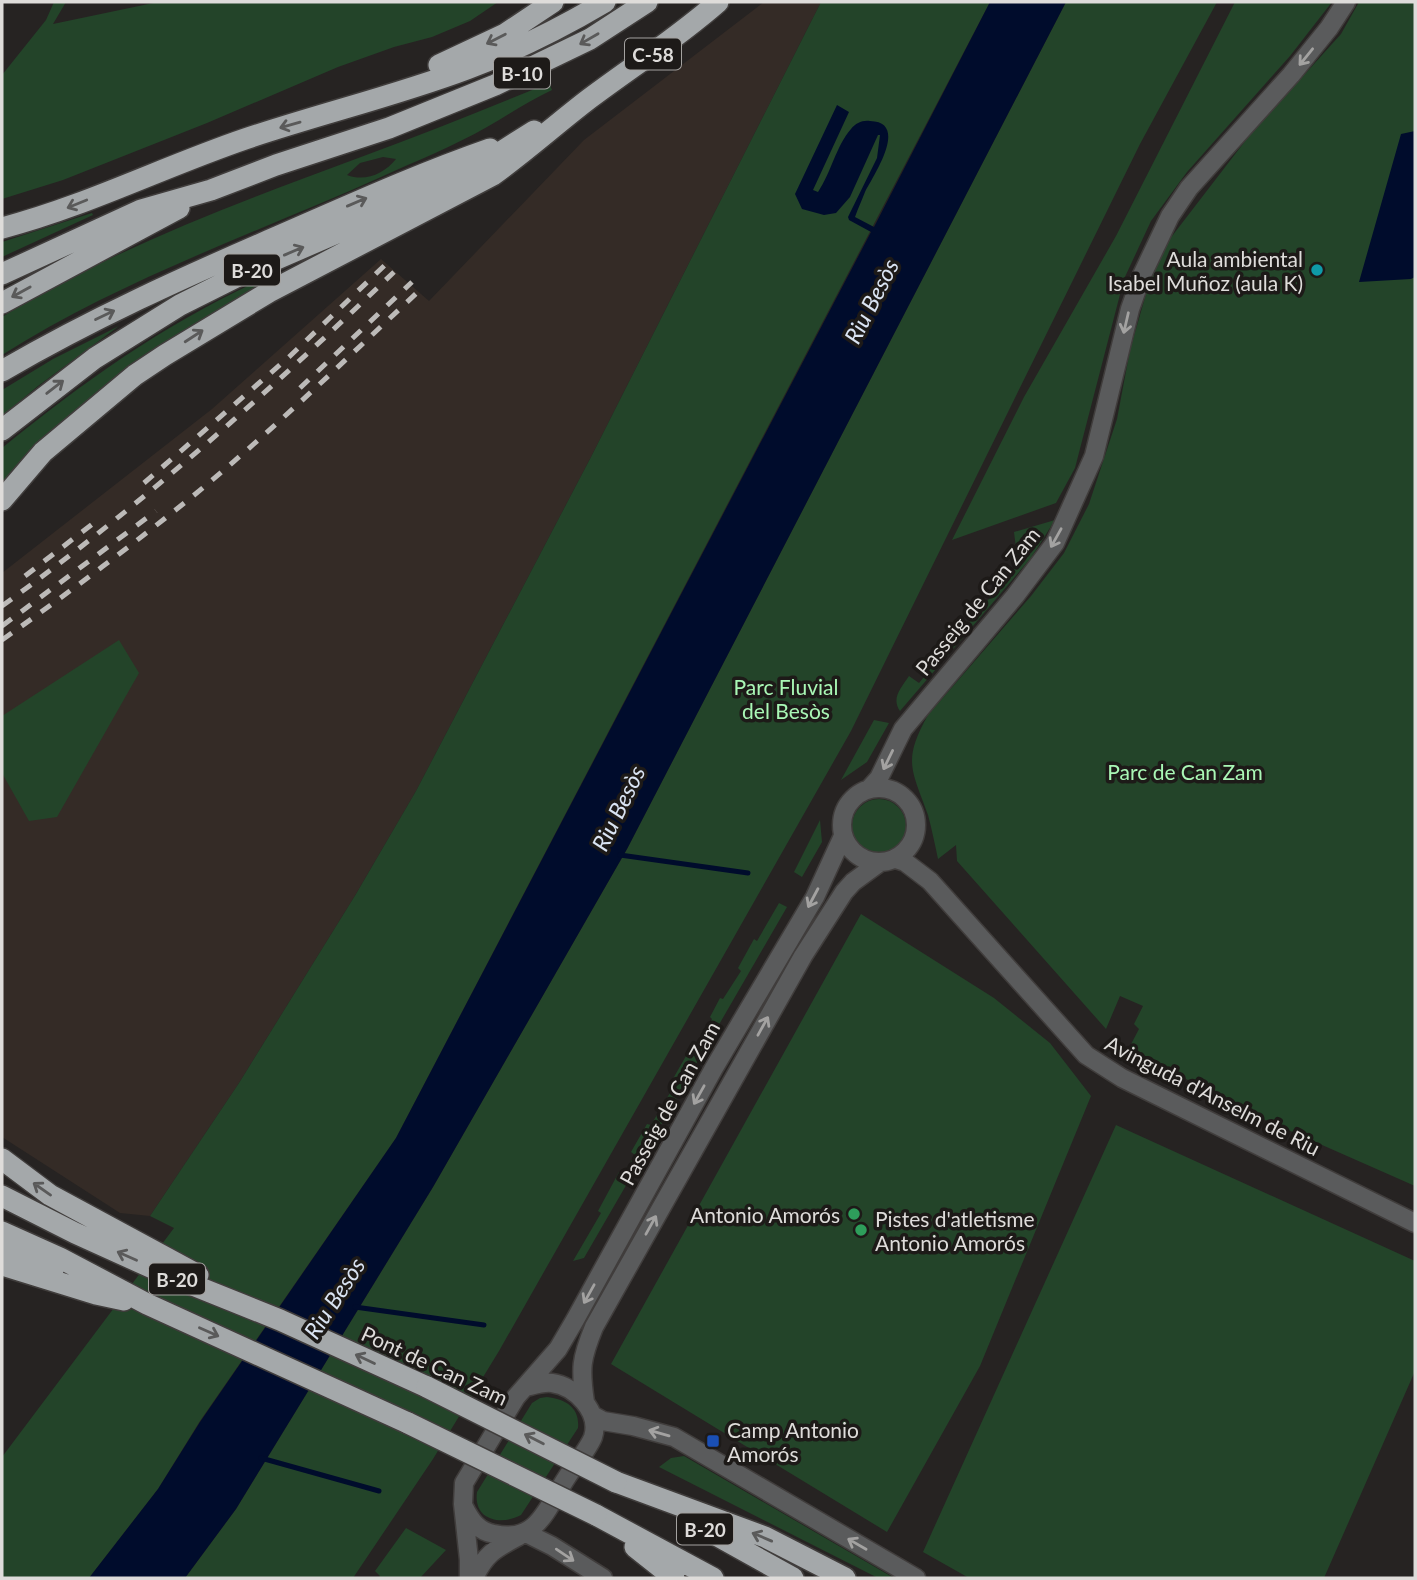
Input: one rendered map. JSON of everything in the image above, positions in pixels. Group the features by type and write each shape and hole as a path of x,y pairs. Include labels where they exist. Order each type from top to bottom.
{"highway":[{"path":"328,114 496,39 553,2"},
{"path":"2,228 62,210 215,149 422,85 509,52 605,2"},
{"name":"B-10","path":"2,303 211,190 276,165 389,128 527,71 590,39 647,2"},
{"name":"C-58","path":"519,139 585,102 665,46 718,2"},
{"path":"2,500 43,452 135,375 269,292 493,175 526,152 585,102"},
{"path":"2,371 70,332 171,283 442,165 519,139"},
{"name":"B-20","path":"2,430 86,364 180,305 240,275 454,182 519,139"},
{"path":"2,274 141,211 211,190"},
{"path":"2,518 35,469 43,452"},
{"path":"2,1159 50,1195 80,1225"},
{"name":"B-20","path":"2,1196 80,1225"},
{"name":"Pont de Can Zam","path":"80,1225 168,1275 280,1320 508,1426 616,1482"},
{"path":"2,1232 53,1269"},
{"path":"2,1249 53,1269"},
{"path":"2,1265 53,1269"},
{"name":"B-20","path":"53,1269 147,1304 357,1398 596,1515 713,1578"},
{"path":"616,1482 765,1537 845,1578"},
{"name":"B-20","path":"616,1482 793,1578"},
{"path":"596,1515 674,1578"}],"street":[{"name":"Passeig de Can Zam","path":"870,788 879,778 902,729 1015,596 1055,543 1094,456 1130,309 1147,263 1170,216 1189,188 1291,75 1346,2"},
{"path":"870,788 895,791 910,804 916,824 895,856 859,857 843,836 841,822 846,806 856,795 870,788"},
{"name":"Passeig de Can Zam","path":"463,1504 464,1483 516,1396 558,1349 714,1068 815,897 843,836"},
{"name":"Passeig de Can Zam","path":"474,1578 483,1560 492,1551 523,1535 540,1521 593,1436 581,1375 582,1357 594,1327 803,956 853,882 895,856"},
{"name":"Avinguda d'Anselm de Riu","path":"895,856 930,881 1086,1055 1122,1078 1415,1223"},
{"path":"526,1387 555,1383 572,1390 603,1421 674,1437 916,1578"},
{"path":"463,1504 474,1524 481,1530 503,1536 523,1535 552,1546 603,1578"},
{"path":"463,1504 469,1560 468,1578"}],"shaded area":[{"path":"764,2 821,2 591,457 416,791 239,1083 150,1216 120,1213 2,1137 2,573 212,409 381,259 429,301 584,140"}],"green space":[{"path":"54,2 66,2 53,24 158,2 498,2 470,21 432,37 338,67 63,180 2,199 2,75 46,20"},
{"path":"821,2 990,2 396,1138 200,1421 158,1489 89,1578 2,1578 2,1457 174,1228 150,1216 239,1083 416,791 591,457"},
{"name":"Parc Fluvial del Besòs","path":"1066,2 1217,2 1140,144 851,731 499,1351 433,1459 353,1578 185,1578 236,1509 433,1187 627,849"},
{"path":"1235,2 1332,2 1290,56 1187,172 1151,221 1124,279 1075,468 1056,503 952,540 1024,397 1116,236"},
{"name":"Parc de Can Zam","path":"1359,2 1415,2 1415,1186 1245,1111 1129,1048 1139,1029 1134,1024 1143,1006 1120,996 1106,1029 957,861 956,845 938,859 912,765 915,744 928,715 1031,596 1064,553 1089,504 1117,419 1130,350 1150,280 1169,240 1249,136 1341,34"},
{"path":"549,83 552,90 448,147 140,281 47,328 2,355 2,317 88,269 177,228","holes":["383,157 396,159 386,169 374,175 361,178 347,175 360,163"]},
{"path":"92,213 93,215 2,257 2,242"},
{"path":"267,277 270,281 2,493 2,448 64,399 162,332"},
{"path":"119,326 2,416 2,390 53,359"},
{"path":"1055,520 1031,558 900,711 897,697 909,676 919,683 1018,564 1014,532"},
{"path":"119,640 139,673 57,817 29,821 2,773 2,716"},
{"path":"874,720 889,723 867,762 841,780"},
{"path":"884,799 894,803 902,811 906,826 902,841 894,849 874,853 864,849 856,841 852,821 856,811 864,803"},
{"path":"820,820 822,842 802,877 794,872"},
{"path":"779,903 787,907 584,1258 573,1261 601,1213 598,1211 619,1172 623,1174 635,1155 631,1152 647,1124 651,1125 674,1086 670,1084 686,1056 690,1058 712,1019 710,1017 720,998 723,999 741,971 738,968 754,939 757,941"},
{"name":"Pistes d'atletisme Antonio Amorós","path":"861,914 994,998 1050,1043 1091,1096 980,1366 887,1532 611,1364"},
{"path":"1116,1125 1415,1261 1415,1371 1324,1578 969,1578 923,1552"},
{"path":"547,1397 565,1402 574,1409 578,1428 521,1515 505,1520 490,1518 479,1509 477,1492 532,1403"},
{"path":"684,1456 894,1578 878,1578 659,1467 671,1458"},
{"path":"406,1528 446,1550 420,1578 378,1578 380,1576 375,1571"}],"water":[{"name":"Riu Besòs","path":"990,2 1066,2 627,849 433,1187 236,1509 185,1578 89,1578 158,1489 200,1422 396,1138 871,232 848,217 877,158 880,135 850,197 836,213 824,215 802,209 795,194 837,105 849,112 813,190 818,192 841,143 853,127 864,121 882,124 887,130 886,151 855,217 874,227"},
{"path":"1415,131 1415,277 1359,282 1401,134"}],"waterway":[{"name":"Riu Besòs","path":"620,855 748,873"},
{"name":"Riu Besòs","path":"355,1307 484,1325"},
{"path":"261,1458 379,1491"}],"railway":[{"path":"144,483 289,357 385,265"},
{"path":"2,606 105,528 204,446 394,272"},
{"path":"300,388 412,282"},
{"path":"2,640 99,570 193,496 280,420 421,289"},
{"path":"2,626 156,511"},
{"path":"25,576 95,522"}],"place":[{"name":"Aula ambiental Isabel Muñoz (aula K)","path":"1317,270"},
{"name":"Antonio Amorós","path":"854,1214"},
{"name":"Pistes d'atletisme Antonio Amorós","path":"861,1230"},
{"name":"Camp Antonio Amorós","path":"713,1441"}]}
